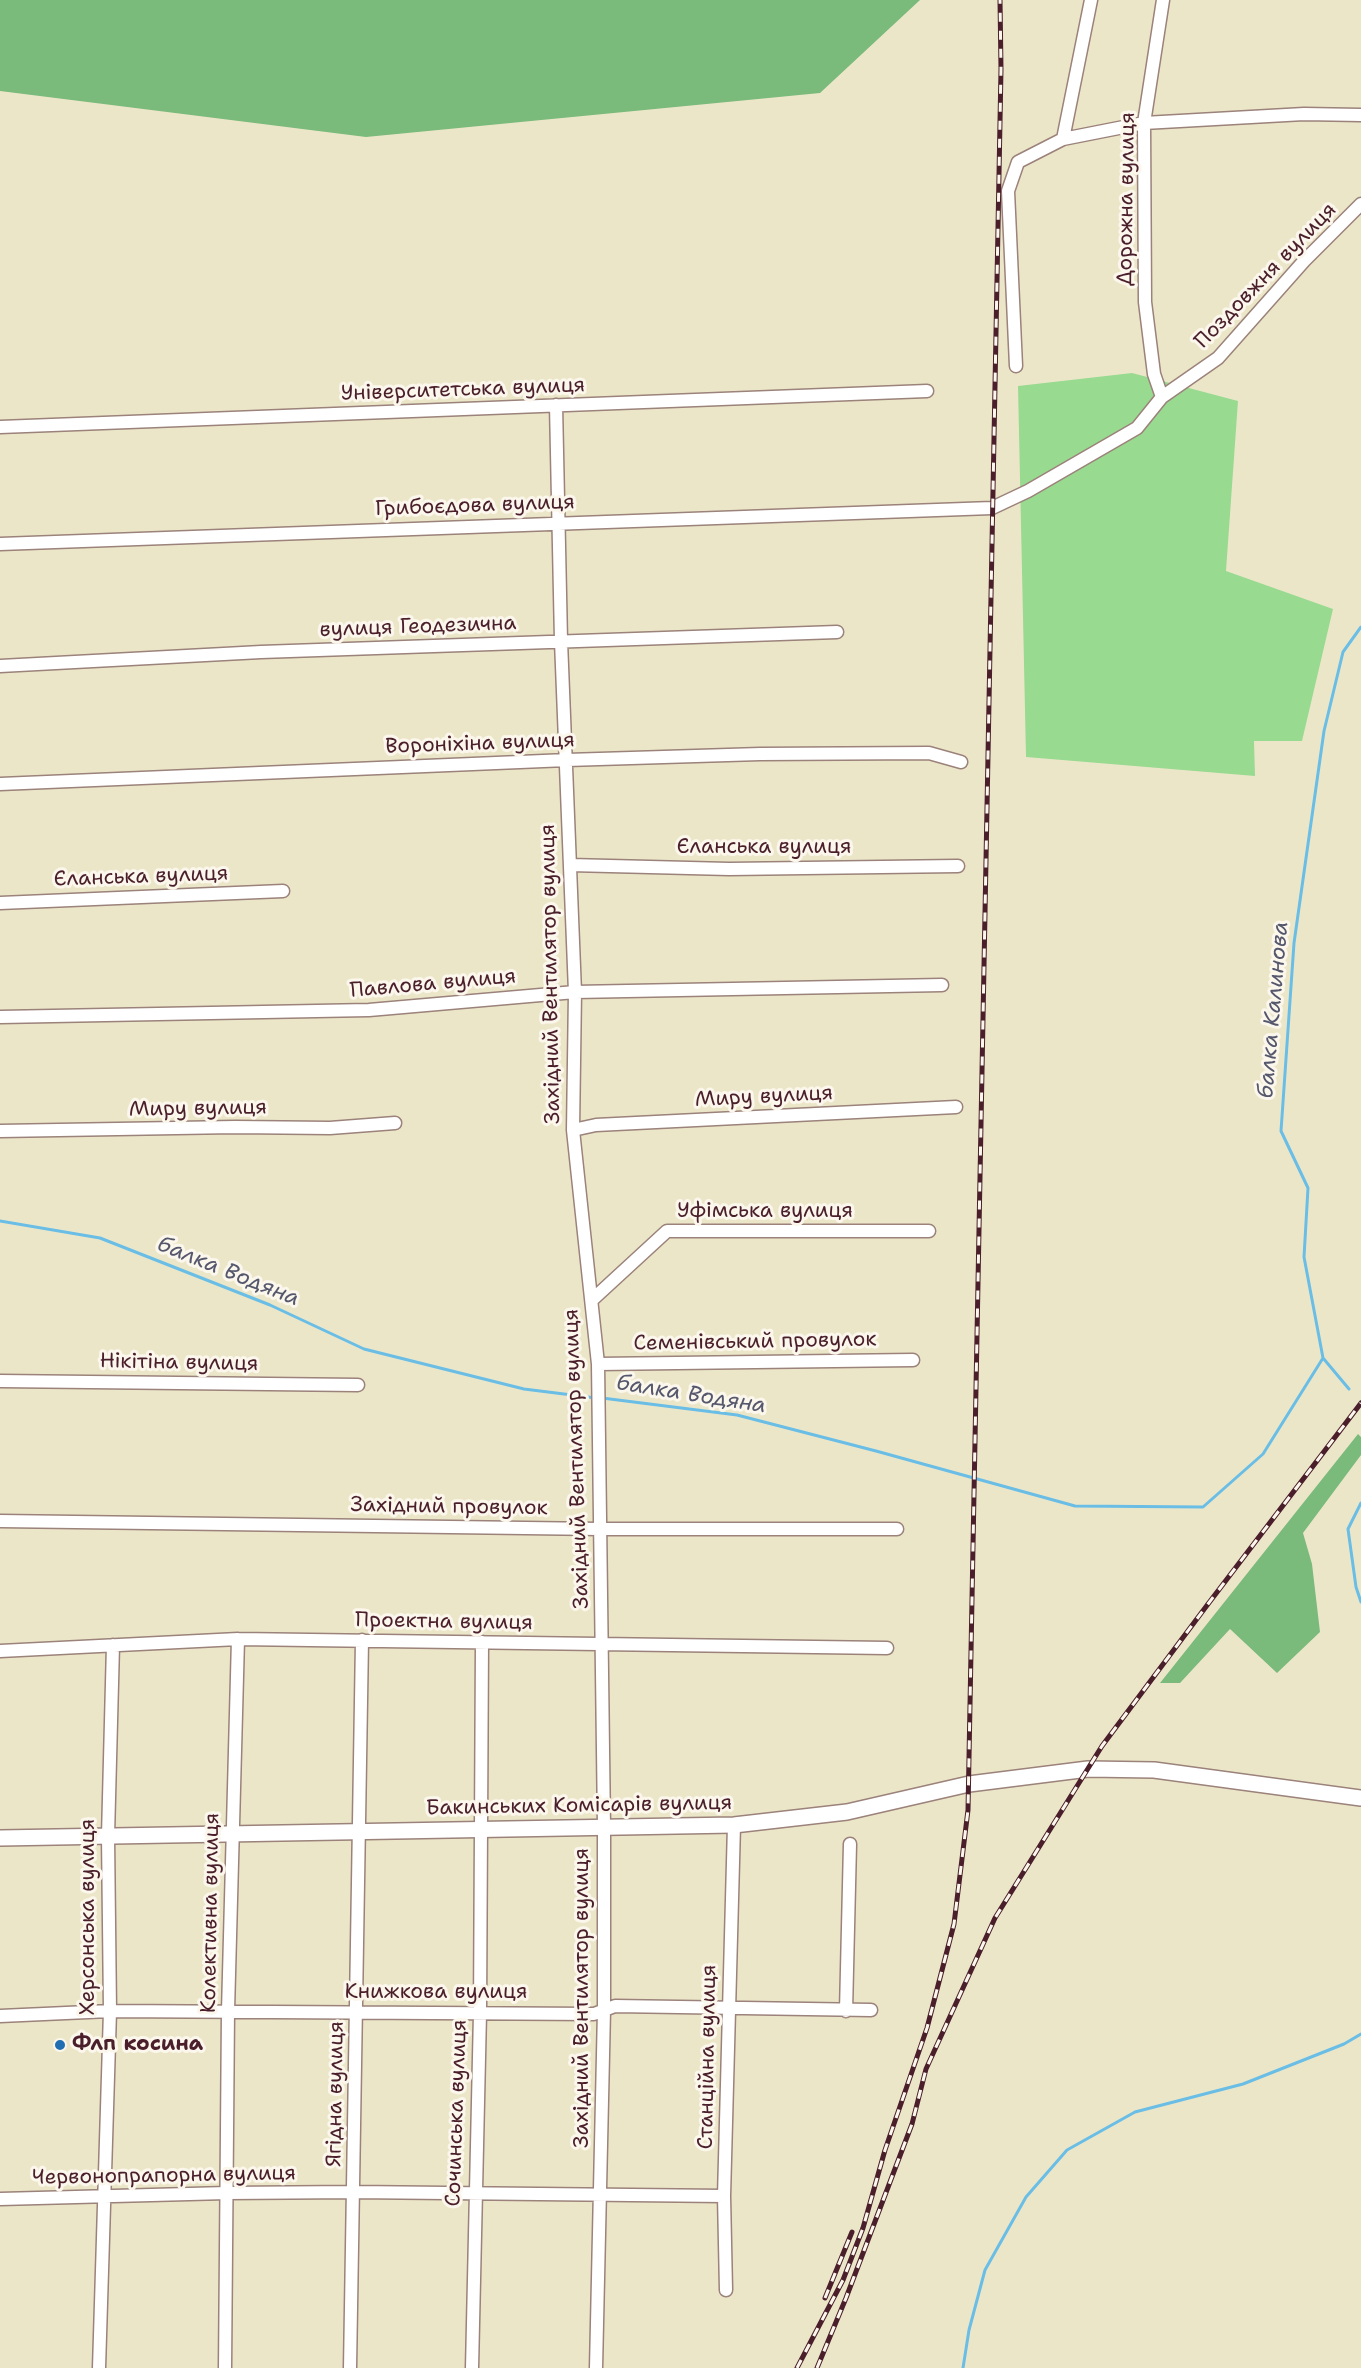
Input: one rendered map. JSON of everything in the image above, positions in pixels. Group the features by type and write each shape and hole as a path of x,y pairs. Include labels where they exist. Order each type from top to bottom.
{"street":[{"path":"1063,139 1091,0"},
{"name":"Дорожна вулиця","path":"1162,397 1154,374 1145,302 1144,123 1163,0"},
{"path":"1016,366 1008,190 1018,162 1063,139 1144,123 1304,114 1361,115"},
{"name":"Поздовжня вулиця","path":"952,508 992,508 1028,491 1137,428 1162,397 1218,358 1304,261 1361,204"},
{"name":"Університетська вулиця","path":"0,427 927,391"},
{"name":"Західний Вентилятор вулиця","path":"556,405 561,641 575,992 573,1130 598,1364 604,2010 596,2368"},
{"name":"Грибоєдова вулиця","path":"0,544 952,508"},
{"name":"вулиця Геодезична","path":"0,666 261,652 837,632"},
{"name":"Вороніхіна вулиця","path":"0,784 760,754 929,753 961,762"},
{"name":"Єланська вулиця","path":"570,865 729,869 958,866"},
{"name":"Єланська вулиця","path":"0,903 284,891"},
{"name":"Павлова вулиця","path":"0,1017 369,1010 575,992 942,985"},
{"name":"Миру вулиця","path":"573,1130 596,1125 956,1107"},
{"name":"Миру вулиця","path":"0,1131 235,1127 330,1128 395,1123"},
{"name":"Уфімська вулиця","path":"592,1300 668,1231 929,1231"},
{"name":"Семенівський провулок","path":"598,1364 913,1360"},
{"name":"Нікітіна вулиця","path":"0,1381 358,1385"},
{"name":"Західний провулок","path":"0,1521 897,1529"},
{"name":"Проектна вулиця","path":"0,1651 238,1639 887,1647"},
{"name":"Колективна вулиця","path":"225,2368 228,2011 238,1639"},
{"name":"Ягідна вулиця","path":"350,2368 362,1640"},
{"name":"Сочинська вулиця","path":"472,2368 474,2194 480,2013 483,1642"},
{"name":"Херсонська вулиця","path":"99,2368 110,2011 108,1836 113,1645"},
{"name":"Бакинських Комісарів вулиця","path":"0,1838 734,1825 847,1812 969,1784 1088,1770 1154,1770 1361,1798"},
{"name":"Станційна вулиця","path":"726,2290 724,2196 734,1825"},
{"path":"846,2011 850,1844"},
{"name":"Книжкова вулиця","path":"0,2016 110,2011 594,2014 615,2006 871,2010"},
{"name":"Червонопрапорна вулиця","path":"0,2199 354,2192 724,2196"}],"green space":[{"path":"0,0 920,0 820,93 366,137 0,91"},
{"path":"1132,373 1238,401 1226,571 1333,609 1302,741 1254,741 1255,776 1026,757 1018,386"},
{"path":"1358,1434 1361,1437 1361,1455 1303,1533 1312,1564 1320,1632 1277,1673 1230,1629 1180,1683 1160,1683"}],"waterway":[{"name":"балка Калинова","path":"1349,1389 1323,1358 1304,1257 1308,1188 1281,1131 1294,943 1324,731 1343,652 1361,627"},
{"name":"балка Водяна","path":"0,1221 100,1238 270,1305 364,1349 524,1389 596,1398"},
{"name":"балка Водяна","path":"602,1398 737,1415 1075,1506 1203,1507 1263,1454 1323,1358"},
{"name":"балка Калинова","path":"1361,1503 1348,1529 1356,1587 1361,1602"},
{"name":"балка Калинова","path":"963,2368 969,2330 985,2270 1026,2197 1067,2150 1135,2112 1243,2084 1344,2044 1361,2034"}],"railway":[{"path":"797,2368 843,2280 863,2228 885,2150 927,2028 954,1924 968,1810 1001,69 1000,0"},
{"path":"817,2368 912,2124 926,2069 995,1918 1102,1746 1361,1403"},
{"path":"825,2298 852,2232"}],"place":[{"name":"Флп косина","path":"60,2045"}]}
